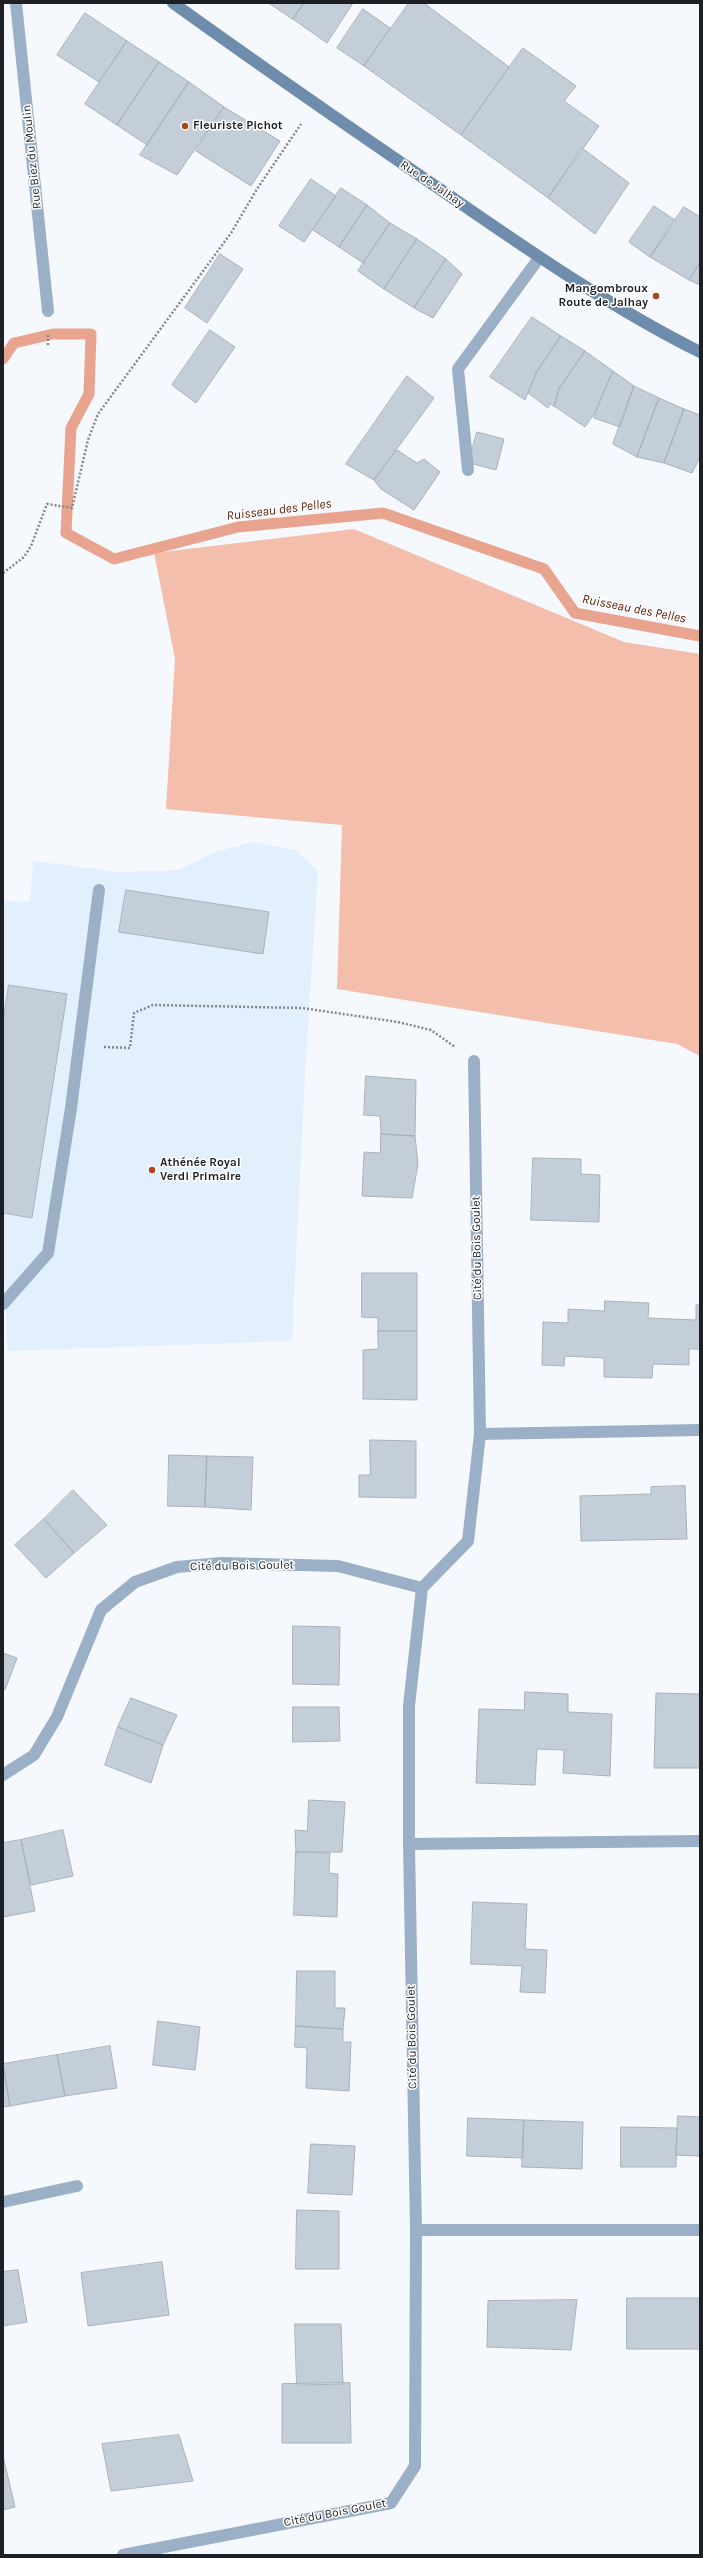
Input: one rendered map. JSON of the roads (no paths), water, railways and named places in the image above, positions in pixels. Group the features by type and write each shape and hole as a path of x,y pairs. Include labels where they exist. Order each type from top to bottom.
{"main road":[{"name":"Rue de Jalhay","path":"173,3 315,104 539,258 656,330 700,352"}],"street":[{"name":"Rue Biez du Moulin","path":"16,3 48,311"},
{"path":"468,470 458,369 539,258"},
{"path":"3,1304 48,1253 100,890"},
{"name":"Cité du Bois Goulet","path":"123,2555 391,2503 415,2466 416,2230 409,1844 409,1706 422,1588 468,1541 480,1434 474,1061"},
{"path":"480,1434 700,1430"},
{"name":"Cité du Bois Goulet","path":"3,1775 34,1755 58,1717 101,1610 135,1582 177,1567 221,1563 338,1566 422,1588"},
{"path":"409,1844 700,1841"},
{"path":"3,2202 77,2186"},
{"path":"416,2230 700,2230"}],"waterway":[{"name":"Ruisseau des Pelles","path":"3,359 14,343 53,334 91,334 89,394 71,428 66,533 114,559 238,527 383,513 544,569 575,613 700,636"}],"place":[{"name":"Fleuriste Pichot","path":"185,126"},
{"name":"Mangombroux Route de Jalhay","path":"656,296"},
{"name":"Athénée Royal Verdi Primaire","path":"152,1170"}]}
